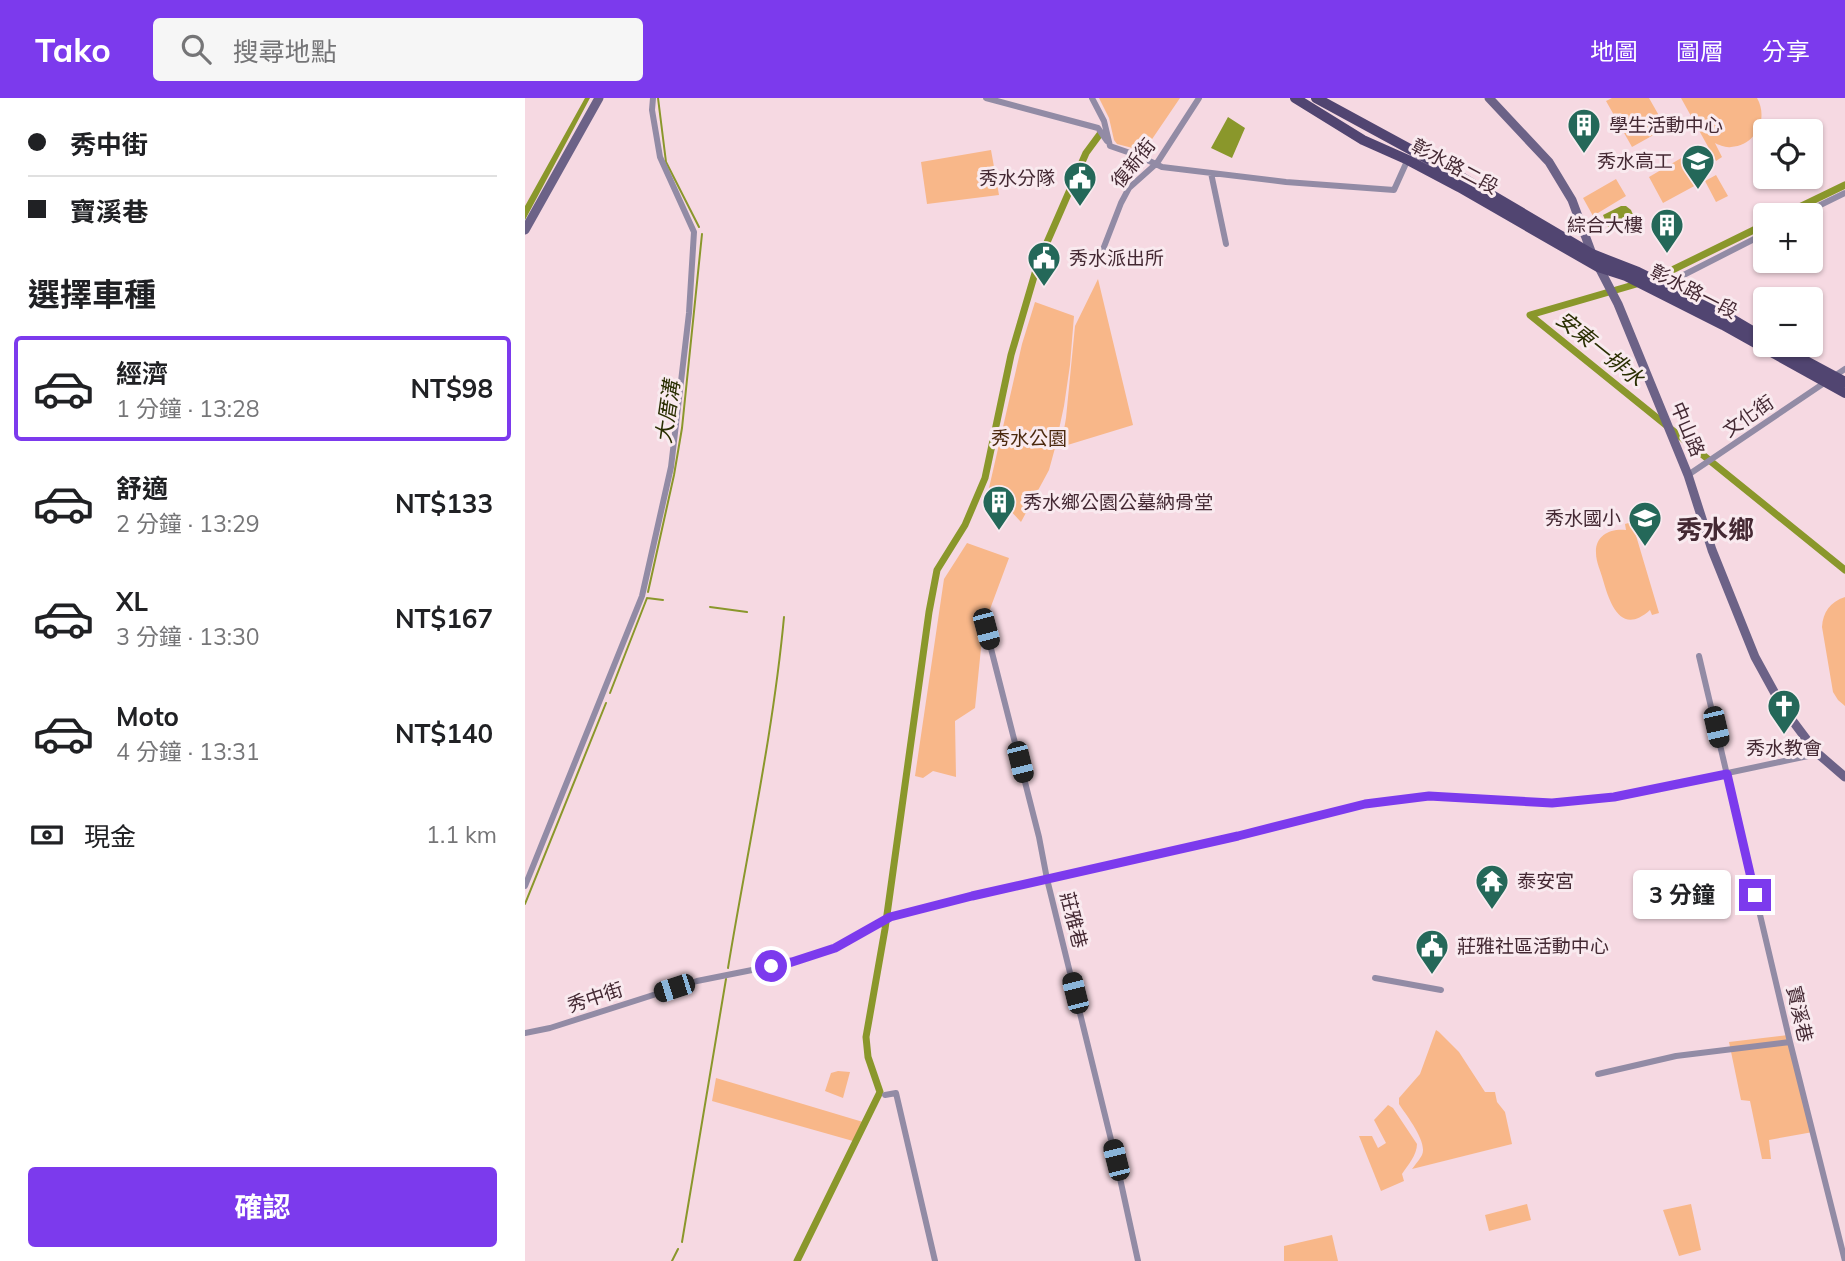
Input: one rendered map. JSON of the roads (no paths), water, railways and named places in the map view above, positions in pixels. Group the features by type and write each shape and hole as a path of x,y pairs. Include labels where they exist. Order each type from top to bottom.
{"main road":[{"name":"彰水路二段","path":"1296,98 1363,140 1410,155"},
{"name":"彰水路二段","path":"1317,98 1410,155 1592,254"},
{"name":"彰水路二段","path":"1461,182 1598,267"},
{"name":"彰水路一段","path":"1592,254 1638,272 1723,325 1845,393"},
{"name":"彰水路一段","path":"1598,267 1660,287 1727,316 1753,331"},
{"path":"1798,357 1845,382"}],"street":[{"path":"525,230 599,98"},
{"path":"525,886 642,596 671,467 689,313 694,232 660,157 652,110 653,98"},
{"path":"986,98 1098,128 1110,146 1162,167 1286,182 1394,190 1410,155"},
{"path":"1092,98 1104,121 1110,146"},
{"name":"復新街","path":"1102,252 1129,188 1157,163 1199,98"},
{"name":"中山路","path":"1489,98 1549,162 1572,200 1592,254 1612,290 1688,475 1712,550 1755,657 1783,708 1817,752 1845,777"},
{"path":"1211,173 1226,244"},
{"path":"1823,204 1845,193"},
{"path":"1660,287 1753,240"},
{"name":"文化街","path":"1688,475 1845,369"},
{"name":"莊雅巷","path":"986,629 1036,824 1138,1261"},
{"name":"寶溪巷","path":"1699,656 1845,1261"},
{"name":"秀中街","path":"525,1033 549,1028 697,981 792,962 824,952 847,943 890,917 1365,804 1429,796 1552,803 1614,797 1817,752"},
{"path":"1375,978 1441,990"},
{"path":"1598,1074 1676,1056 1790,1042"},
{"path":"885,1095 896,1093 935,1261"}],"waterway":[{"name":"大厝溝","path":"658,98 666,162 699,227"},
{"path":"797,1261 880,1092 868,1057 866,1037 885,929 937,570 965,525 985,478 1011,355 1038,263 1086,153 1100,134"},
{"name":"安東一排水","path":"1808,203 1845,185"},
{"name":"安東一排水","path":"1652,279 1753,230"},
{"name":"大厝溝","path":"648,592 682,428 702,234"},
{"name":"安東一排水","path":"1640,283 1530,315 1845,570"},
{"path":"647,598 663,600"},
{"name":"大厝溝","path":"610,693 647,598"},
{"path":"710,607 747,612"},
{"path":"728,968 766,749 784,617"},
{"name":"大厝溝","path":"525,904 606,703"},
{"path":"682,1242 726,979"},
{"path":"672,1261 678,1249"}],"place":[{"name":"學生活動中心","path":"1584,155"},
{"name":"秀水高工","path":"1698,191"},
{"name":"秀水分隊","path":"1080,208"},
{"name":"綜合大樓","path":"1667,255"},
{"name":"秀水派出所","path":"1044,288"},
{"name":"秀水鄉公園公墓納骨堂","path":"999,532"},
{"name":"秀水國小","path":"1645,548"},
{"name":"秀水教會","path":"1784,736"},
{"name":"泰安宮","path":"1492,911"},
{"name":"莊雅社區活動中心","path":"1432,976"}],"district":[{"name":"秀水鄉","path":"1715,530"}],"park label":[{"name":"秀水公園","path":"1029,438"}]}
